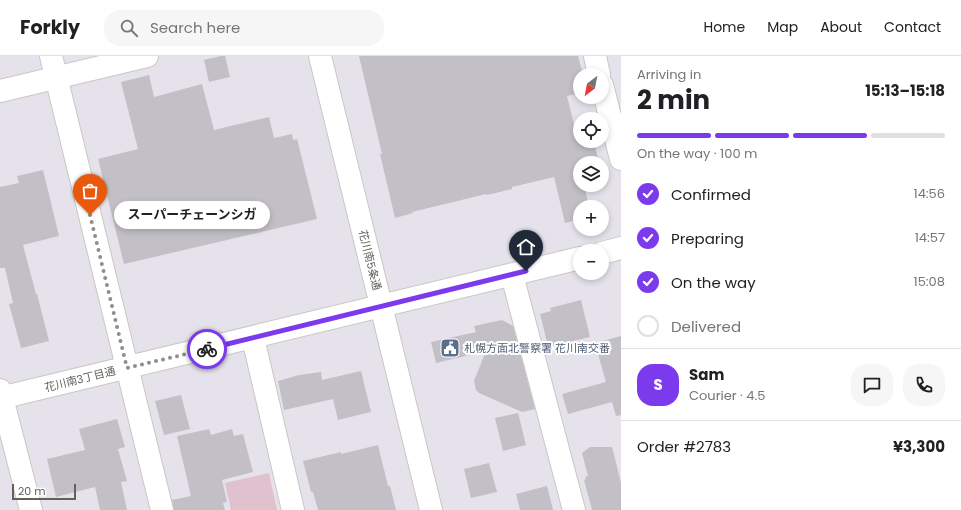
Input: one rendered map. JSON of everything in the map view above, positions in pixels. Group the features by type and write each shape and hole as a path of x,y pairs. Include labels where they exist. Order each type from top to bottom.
{"street":[{"path":"51,56 162,510"},
{"path":"0,91 147,56"},
{"name":"花川南5条通","path":"320,56 431,510"},
{"path":"595,56 598,68"},
{"path":"607,104 621,159"},
{"path":"609,251 621,248"},
{"name":"花川南3丁目通","path":"1,395 127,368 573,260"},
{"path":"512,275 574,510"},
{"path":"253,338 293,510"},
{"path":"1,395 31,510"}],"shaded area":[{"path":"269,473 277,510 231,510 225,483"}],"building":[{"path":"225,56 230,77 209,82 204,60"},
{"path":"359,56 578,56 581,68 573,68 573,95 567,96 573,121 573,148 596,148 597,156 573,156 573,192 586,192 587,200 573,200 573,221 565,223 554,177 512,187 512,189 412,212 413,213 395,218 380,154 382,154"},
{"path":"149,75 154,97 202,84 214,130 269,117 274,138 292,134 293,140 297,139 317,219 124,264 98,159 138,149 121,82"},
{"path":"43,170 59,236 23,245 49,341 21,348 9,304 13,303 5,268 0,268 0,187 19,183 17,176"},
{"path":"581,300 590,337 544,348 543,343 548,346 540,314 551,311 550,308"},
{"path":"502,320 513,326 535,409 522,412 479,393 476,390 474,381 486,351 436,363 431,342 476,332 474,326"},
{"path":"621,336 621,415 616,416 612,402 568,414 562,394 606,382 595,343"},
{"path":"361,371 371,412 338,420 333,399 284,410 278,381 299,375 321,372 322,380"},
{"path":"181,395 190,429 164,435 155,401"},
{"path":"518,413 526,445 503,451 495,418"},
{"path":"117,419 125,447 118,449 127,481 121,482 127,510 100,510 95,487 56,497 47,459 85,450 79,429"},
{"path":"209,429 211,435 232,429 234,436 243,434 253,472 222,480 227,502 223,503 225,510 174,510 172,500 191,496 177,436"},
{"path":"378,445 388,486 390,486 396,510 318,510 313,492 311,492 303,461"},
{"path":"590,447 612,447 621,483 621,510 592,510 584,480 586,479 585,477 588,476 582,453"},
{"path":"489,463 497,492 471,498 464,469"},
{"path":"547,486 553,510 520,510 516,494"}],"way so far":[{"path":"90,215 127,368 207,349"}],"place":[{"name":"スーパーチェーンシガ","path":"90,215"},
{"name":"札幌方面北警察署 花川南交番","path":"450,348"}],"route":[{"path":"207,349 526,271"}]}
